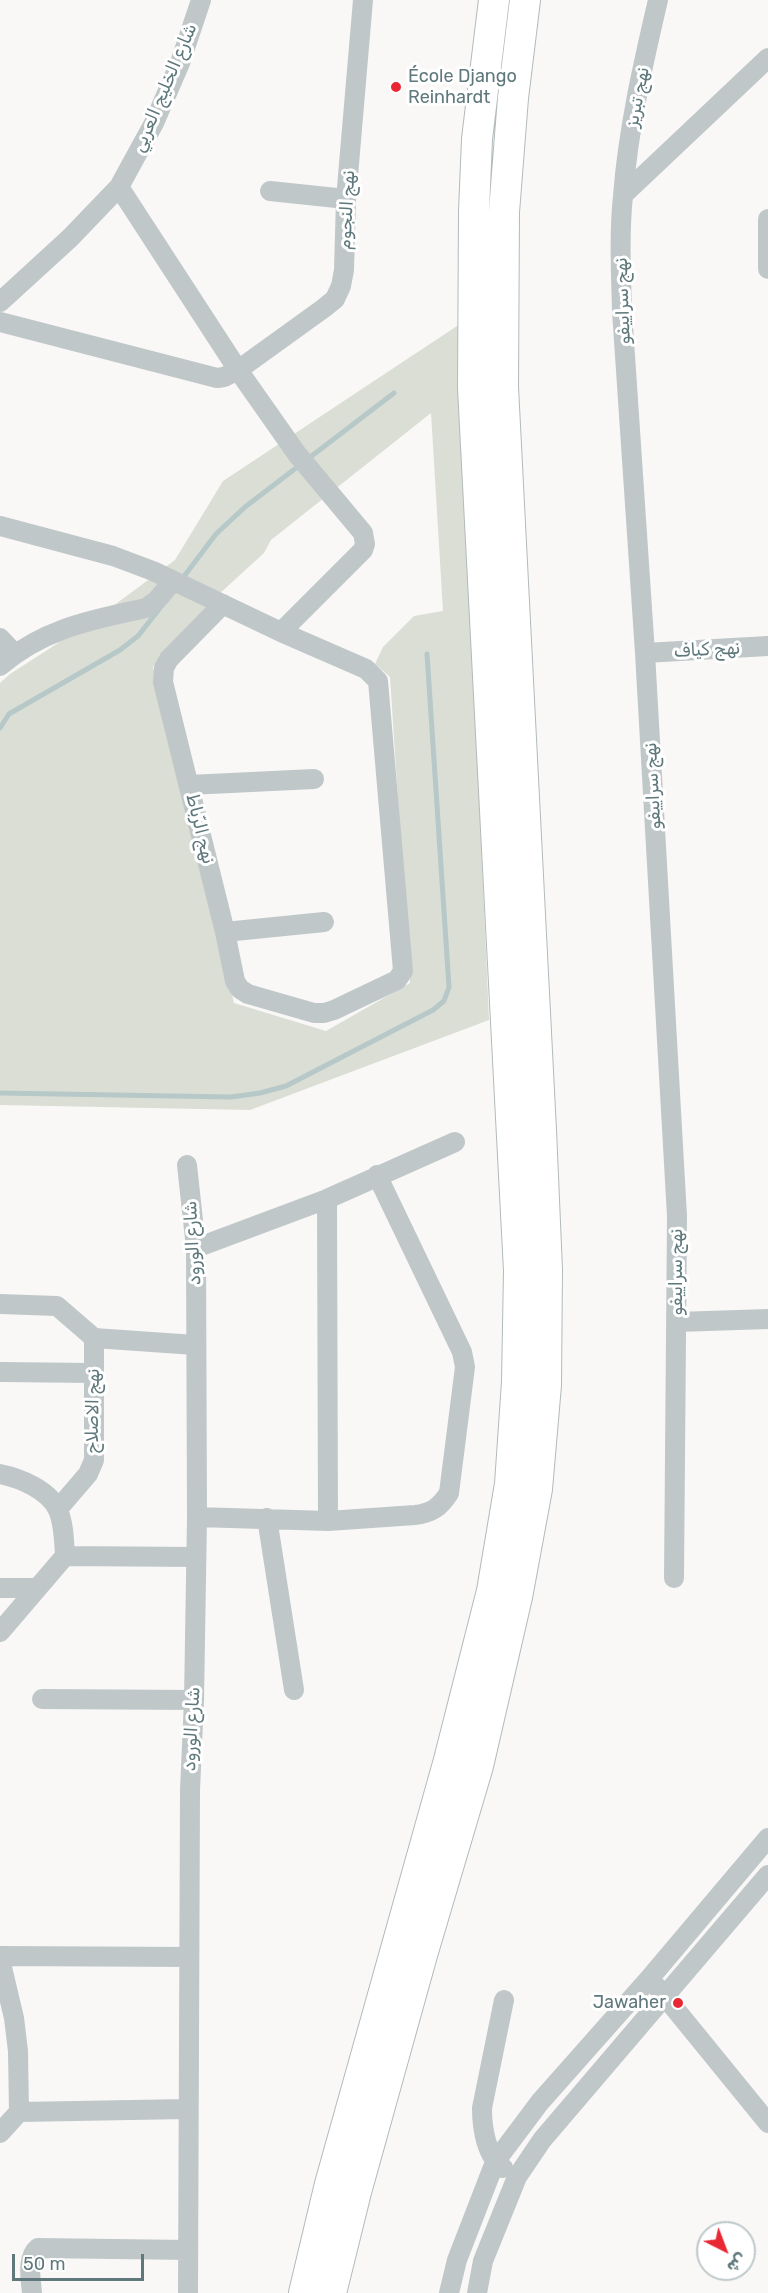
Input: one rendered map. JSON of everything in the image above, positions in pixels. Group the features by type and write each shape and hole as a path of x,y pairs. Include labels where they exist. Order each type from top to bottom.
{"highway":[{"path":"304,2293 330,2184 449,1760 492,1592 510,1484 517,1382 519,1271 473,388 474,201 477,139 492,7"},
{"path":"331,2293 356,2192 478,1766 517,1597 537,1489 546,1384 547,1270 543,1165 503,387 504,212 525,8"}],"street":[{"name":"شارع الخليج العربي","path":"0,302 70,238 119,187 154,123 180,63 201,0"},
{"name":"نهج النجوم","path":"238,370 335,298 341,286 363,0"},
{"name":"نهج تبريز","path":"622,195 634,116 658,0"},
{"path":"622,195 768,58"},
{"path":"0,526 113,556 153,571 281,632 363,550 365,539 363,532 297,454 238,370 119,187"},
{"path":"270,191 346,199"},
{"name":"نهج سراييفو","path":"622,195 622,311 645,653 676,1216 674,1578"},
{"path":"768,219 768,269"},
{"path":"0,322 208,377 224,378 238,370"},
{"path":"0,638 7,660 65,627 146,608 157,600 174,581"},
{"name":"نهج الرّباط","path":"223,604 170,659 164,668 163,682 235,981 240,989 248,994 314,1013 324,1013 334,1011 397,980 403,971 378,681 366,669 281,632"},
{"name":"نهج كياف","path":"645,653 768,646"},
{"path":"189,785 314,779"},
{"path":"225,932 324,922"},
{"path":"196,1248 327,1199 455,1142"},
{"name":"شارع الورود","path":"188,1165 196,1248 197,1517 190,1790 188,2293"},
{"path":"197,1517 328,1521 429,1514 449,1493 465,1367 462,1352 377,1175"},
{"path":"327,1199 328,1521"},
{"path":"0,1304 57,1306 94,1338 195,1346"},
{"path":"677,1322 768,1319"},
{"name":"نهج الاصلاح","path":"58,1509 88,1474 94,1460 94,1338"},
{"path":"0,1372 94,1374"},
{"path":"0,1474 12,1476 29,1484 47,1496 58,1509 65,1556 0,1632"},
{"path":"267,1518 294,1690"},
{"path":"65,1556 196,1557"},
{"path":"0,1588 36,1588"},
{"path":"42,1699 194,1700"},
{"path":"449,2293 457,2260 495,2162 540,2102 649,1979 768,1838"},
{"path":"477,2293 483,2261 517,2177 542,2140 768,1875"},
{"path":"0,2133 19,2112 18,2051 14,2018 0,1958 189,1957"},
{"path":"649,1979 768,2123"},
{"path":"504,2000 482,2108 485,2136 495,2162 517,2177"},
{"path":"19,2112 187,2109"},
{"path":"32,2293 31,2259 38,2248 188,2250"}],"shaded area":[{"path":"460,324 489,1020 250,1110 0,1105 0,683 10,674 97,618 175,560 223,481","holes":["431,413 443,611 414,616 383,647 375,664 390,677 410,983 326,1031 234,1003 153,667 217,596 264,553 271,540"]}],"waterway":[{"path":"182,579 216,534 245,507 394,393"},
{"path":"0,728 9,714 120,650 138,636 160,608"},
{"path":"0,1093 231,1097 260,1093 286,1086 433,1010 444,1001 449,987 427,654"}],"place":[{"name":"École Django Reinhardt","path":"396,87"},
{"name":"Jawaher","path":"678,2003"}]}
